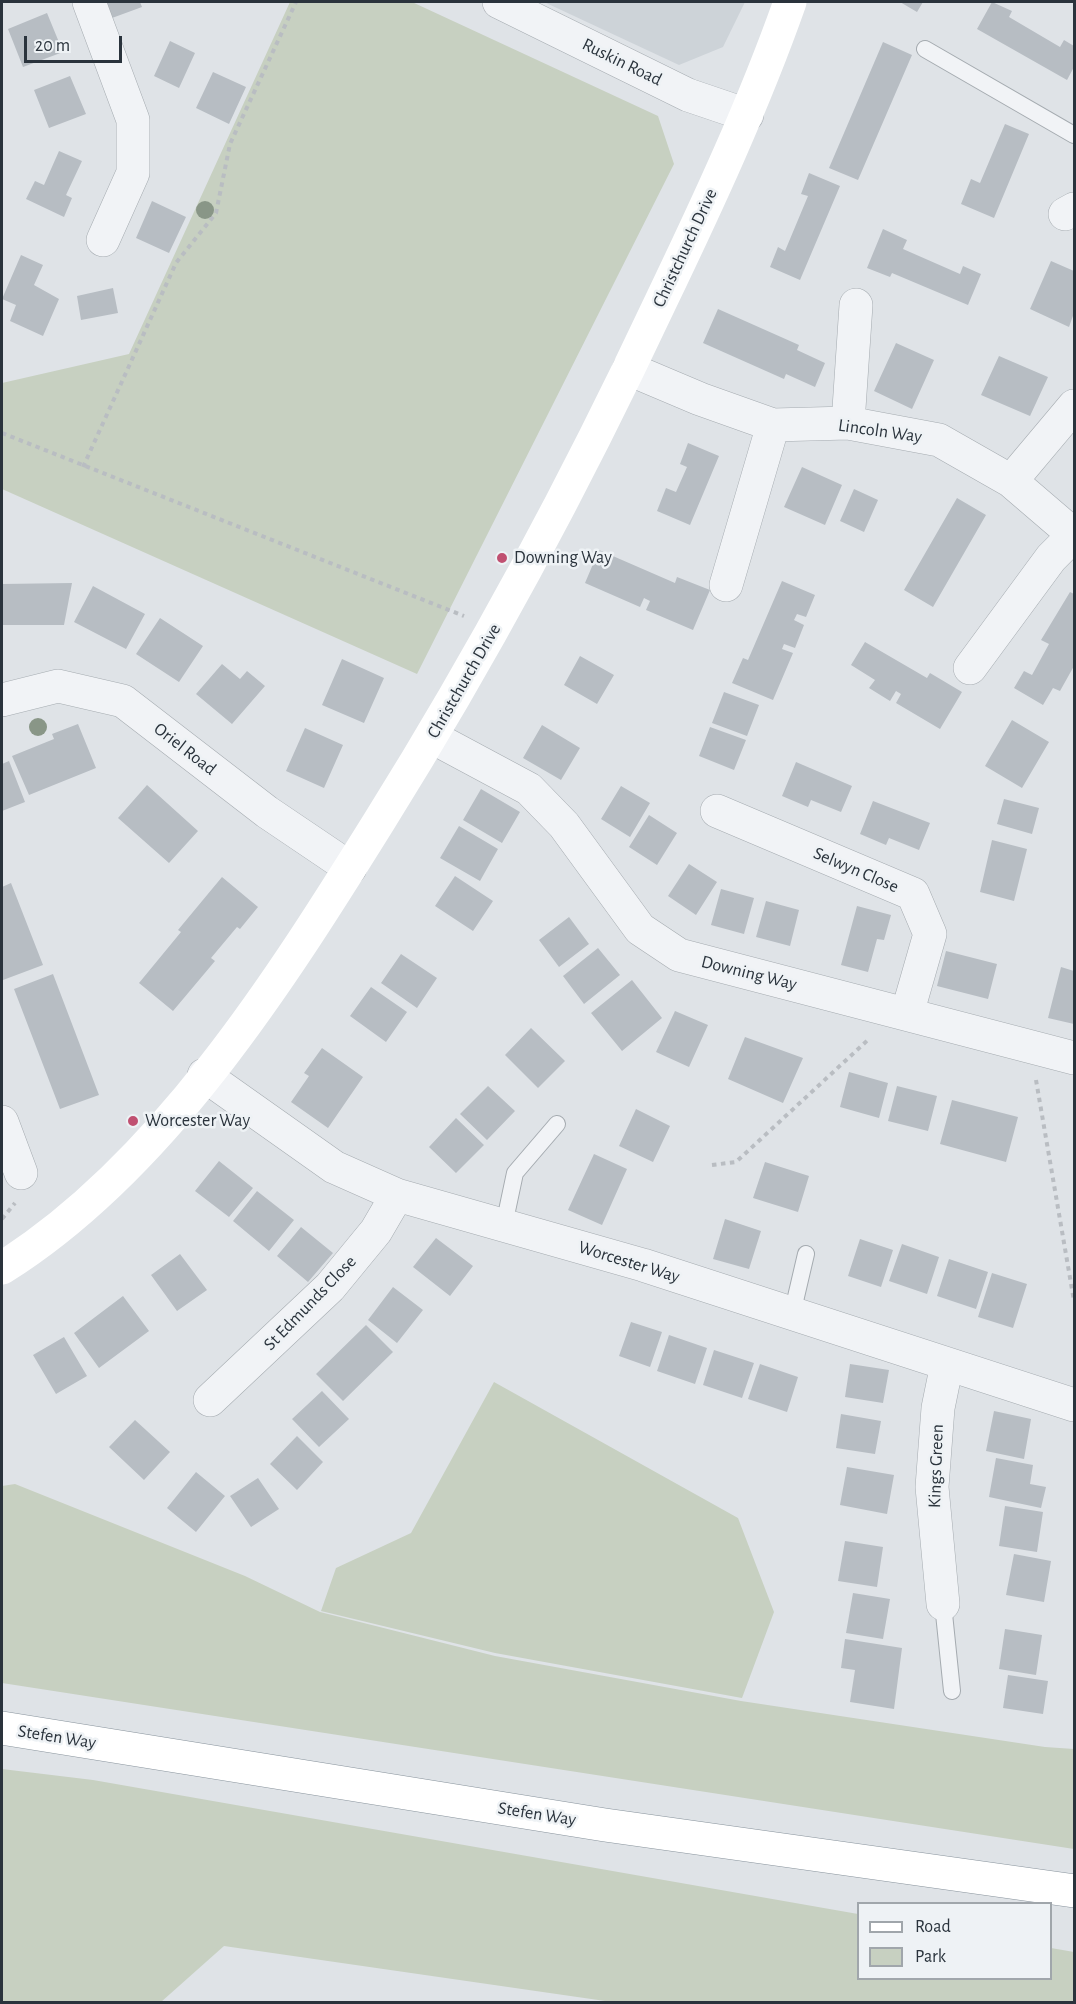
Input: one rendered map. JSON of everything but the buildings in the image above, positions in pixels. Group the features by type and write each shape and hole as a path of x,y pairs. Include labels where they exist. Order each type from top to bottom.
{"main road":[{"name":"Christchurch Drive","path":"2,1268 82,1209 145,1148 204,1076 303,945 432,737 495,629 570,491 747,115 790,2"},
{"name":"Stefen Way","path":"2,1728 605,1825 1074,1891"}],"street":[{"path":"89,2 133,120 133,173 103,240"},
{"name":"Ruskin Road","path":"500,2 688,94 747,115"},
{"path":"848,423 856,305"},
{"name":"Lincoln Way","path":"629,369 700,399 773,425 848,423 939,440 1011,481 1074,535"},
{"path":"1011,481 1074,406"},
{"path":"726,585 773,425"},
{"path":"970,668 1051,558 1074,535"},
{"name":"Oriel Road","path":"2,700 58,686 123,700 267,812 350,868"},
{"name":"Downing Way","path":"432,737 529,789 564,825 640,929 679,955 1074,1058"},
{"name":"Selwyn Close","path":"717,811 913,894 930,934 894,1010"},
{"name":"Worcester Way","path":"204,1076 334,1167 397,1195 643,1264 1074,1405"},
{"path":"2,1122 21,1173"},
{"name":"St Edmunds Close","path":"210,1400 330,1287 376,1231 397,1195"},
{"name":"Kings Green","path":"943,1604 932,1488 938,1408 946,1364"}],"lane":[{"path":"925,50 1074,135"},
{"path":"504,1225 515,1173 557,1124"},
{"path":"792,1314 806,1254"},
{"path":"943,1604 952,1690"}],"path":[{"path":"82,467 176,263 216,213 230,144 296,2"},
{"path":"2,433 82,467 495,629"},
{"path":"712,1165 736,1162 872,1036 894,1010"},
{"path":"1040,1049 1034,1072 1074,1301"}],"shaded area":[{"path":"544,2 745,2 723,47 679,65"}],"green space":[{"path":"290,2 412,2 658,116 674,164 417,674 2,489 2,383 129,354"},
{"path":"494,1382 738,1518 774,1612 742,1698 495,1653 321,1611 336,1568 411,1533"},
{"path":"15,1484 245,1576 320,1612 495,1656 741,1701 1045,1747 1074,1749 1074,1849 2,1683 2,1486"},
{"path":"2,1769 93,1780 857,1914 857,1980 1052,1980 1052,1948 1074,1952 1074,2002 612,2002 224,1946 161,2002 2,2002"}],"place":[{"name":"Downing Way","path":"502,558"},
{"name":"Worcester Way","path":"133,1121"}]}
